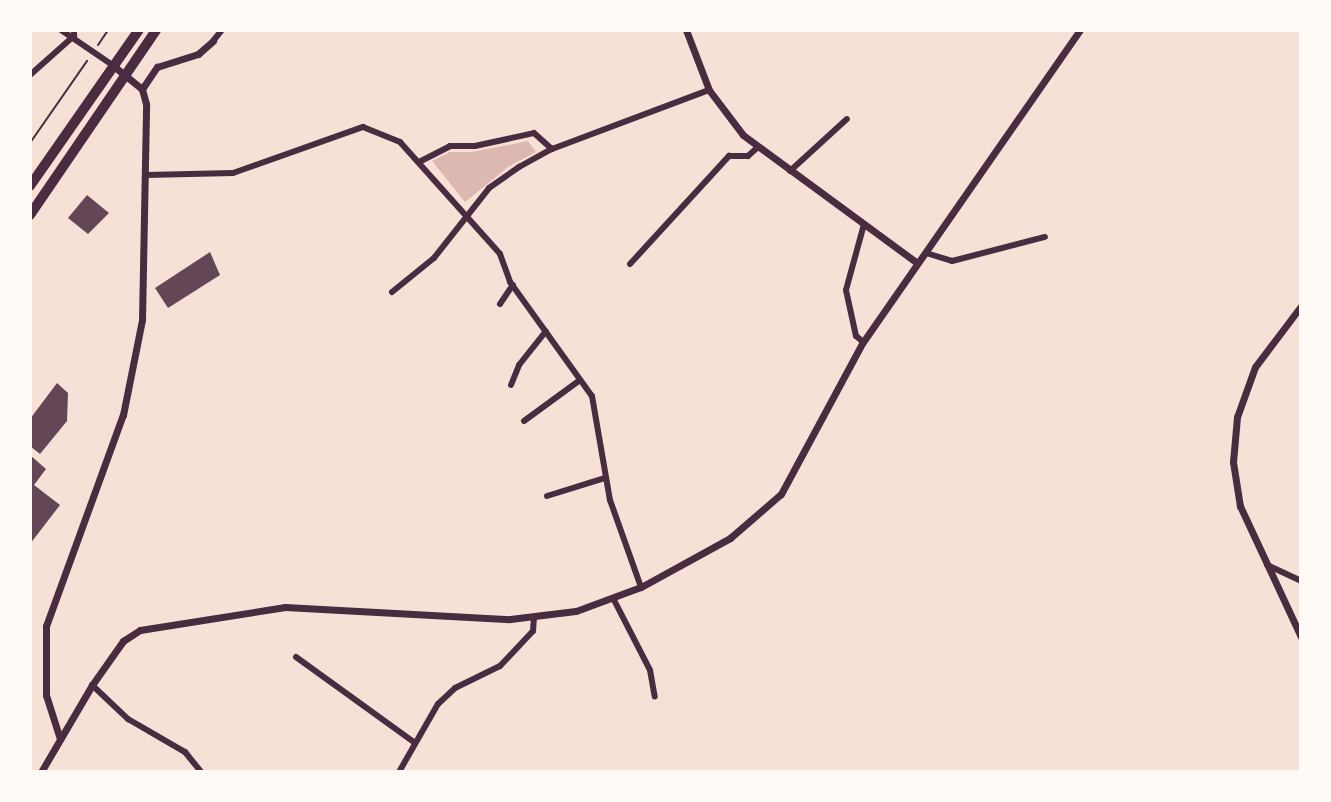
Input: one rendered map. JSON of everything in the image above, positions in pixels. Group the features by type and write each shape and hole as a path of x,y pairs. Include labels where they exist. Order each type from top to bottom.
{"main road":[{"path":"30,186 139,30"},
{"path":"30,215 156,30"}],"street":[{"path":"60,739 46,695 46,626 123,415 133,375 142,320 146,175 146,104 142,89 74,33 61,30"},
{"path":"142,89 157,67 198,54 222,30"},
{"path":"686,30 709,90 726,117 758,148 917,263"},
{"path":"41,772 92,685 123,641 166,623 285,607 534,618 576,611 641,587 730,538 781,494 863,342 1080,30"},
{"path":"30,75 74,33"},
{"path":"393,292 434,258 489,188 552,149 709,90"},
{"path":"790,171 847,119"},
{"path":"146,175 233,173 363,127 400,142 421,161 500,254 513,285 580,380 596,412 605,478 641,587"},
{"path":"421,161 450,146 475,146 534,133 552,149"},
{"path":"630,264 729,156 748,156 758,148"},
{"path":"863,342 856,336 846,290 864,225"},
{"path":"926,253 952,261 1045,237"},
{"path":"500,304 513,285"},
{"path":"1301,306 1255,367 1237,417 1236,484 1240,506 1301,638"},
{"path":"510,385 519,365 546,331"},
{"path":"524,421 580,380"},
{"path":"547,496 605,478"},
{"path":"1267,565 1301,581"},
{"path":"613,598 650,670 655,697"},
{"path":"399,772 412,754 414,742 438,704 455,688 500,666 533,631 534,618"},
{"path":"296,657 414,742"},
{"path":"92,685 128,719 185,752 201,772"}],"path":[{"path":"99,43 108,30"},
{"path":"30,143 88,59"}],"shaded area":[{"path":"528,141 536,152 508,167 465,202 432,161 450,152 472,152"}],"building":[{"path":"87,195 109,213 88,234 68,218"},
{"path":"210,252 220,275 168,308 155,288"},
{"path":"57,383 68,393 67,421 40,454 30,446 30,419"},
{"path":"30,455 46,469 34,485 60,505 30,544"}]}
